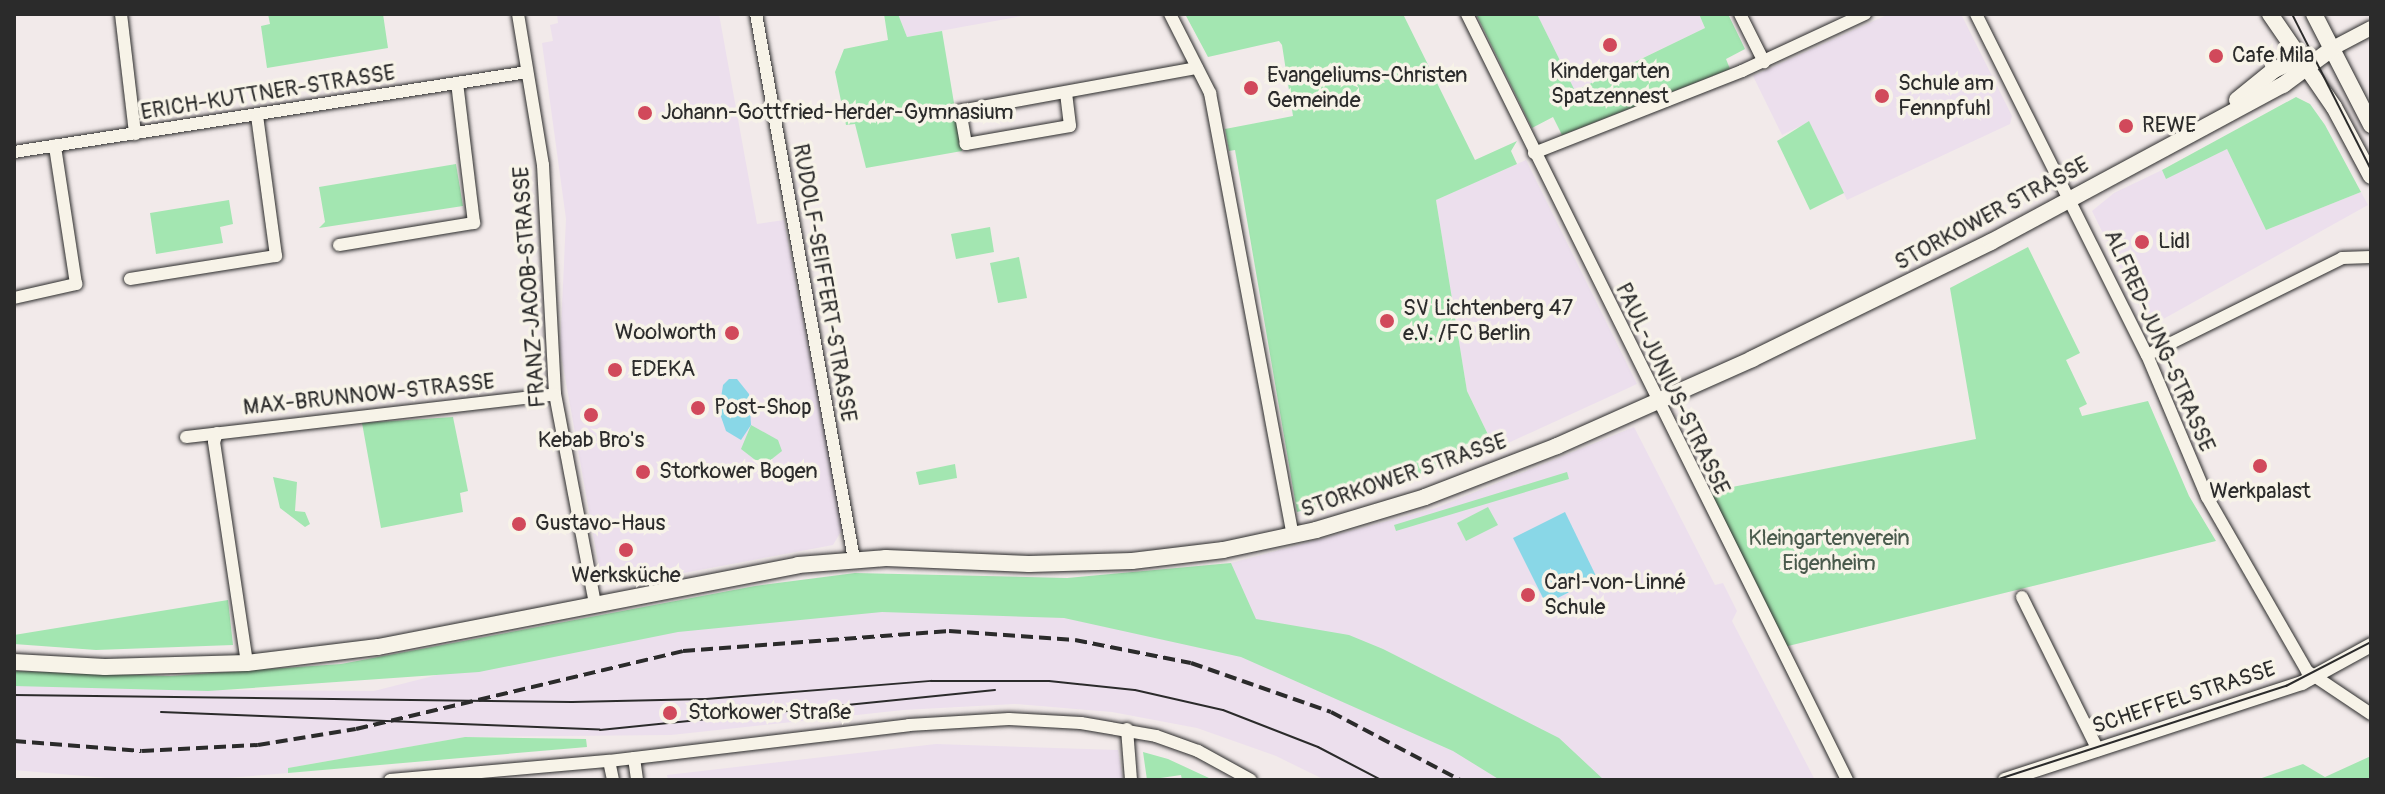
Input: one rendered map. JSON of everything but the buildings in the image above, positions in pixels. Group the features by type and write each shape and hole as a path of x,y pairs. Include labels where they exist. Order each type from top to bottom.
{"main road":[{"path":"2270,14 2334,107 2371,176"},
{"path":"2314,14 2371,125"},
{"name":"STORKOWER STRASSE","path":"14,662 105,667 247,663 378,647 595,604 854,559 1090,563 1193,555 1293,536 1425,497 1656,401 1824,325 2071,198 2218,116 2301,63 2333,48"}],"street":[{"path":"121,14 135,134"},
{"name":"FRANZ-JACOB-STRASSE","path":"518,14 549,238 555,394 595,604"},
{"name":"RUDOLF-SEIFFERT-STRASSE","path":"756,14 854,559"},
{"path":"1170,14 1197,68 1217,127 1293,536"},
{"name":"PAUL-JUNIUS-STRASSE","path":"1467,14 1656,401 1847,780"},
{"path":"1740,14 1764,62"},
{"path":"1534,153 1764,62 1865,14"},
{"name":"ALFRED-JUNG-STRASSE","path":"1976,14 2071,198 2147,355 2207,497 2307,671 2338,696 2371,714"},
{"path":"2333,48 2371,28"},
{"path":"1066,93 1070,126 966,144 960,111 1197,68"},
{"name":"ERICH-KUTTNER-STRASSE","path":"14,152 527,72"},
{"path":"339,245 474,223 457,83"},
{"path":"130,279 276,256 257,116"},
{"path":"14,298 76,284 55,146"},
{"path":"2147,355 2342,258 2371,257"},
{"name":"MAX-BRUNNOW-STRASSE","path":"186,437 555,394"},
{"path":"217,433 214,442 247,663"},
{"path":"2022,597 2098,750"},
{"name":"SCHEFFELSTRASSE","path":"2005,780 2317,676 2371,645"},
{"path":"390,780 609,761 957,721 1044,720 1127,729 1198,751 1251,780"},
{"path":"1127,729 1131,780"},
{"path":"634,758 637,780"},
{"path":"609,761 613,780"}],"shaded area":[{"name":"Storkower Bogen","path":"557,14 719,14 757,224 784,220 843,528 833,545 625,584 609,583 600,573 560,349 566,219 542,43 553,41 550,25 558,23"},
{"path":"898,14 1033,14 907,37"},
{"name":"Kindergarten Spatzennest","path":"1537,14 1699,14 1705,28 1574,91"},
{"name":"Schule am Fennpfuhl","path":"1889,14 1961,14 2012,116 2010,124 1847,200 1809,122 1782,135 1753,76"},
{"path":"2227,149 2266,230 2361,192 2368,205 2149,327 2092,211 2114,193 2162,170 2166,178"},
{"path":"1526,160 1637,384 1495,449 1467,391 1436,200"},
{"path":"1634,427 1715,585 1723,583 1737,611 1732,621 1815,780 1325,780 1276,756 1197,728 1112,712 1015,704 903,710 671,735 465,737 288,768 288,773 228,778 119,779 14,770 14,679 208,690 374,691 635,625 1239,586 1231,563 1436,508"},
{"path":"936,744 1118,750 1123,780 668,780 667,775"}],"green space":[{"path":"268,14 383,14 388,48 267,68 261,26 270,24"},
{"path":"884,14 898,14 907,37 942,31 962,151 866,168 855,124 846,125 835,72 844,49 888,40"},
{"path":"1185,14 1403,14 1475,160 1517,141 1511,151 1517,164 1436,200 1467,391 1494,447 1361,495 1297,512 1235,150 1229,151 1225,129 1293,116 1282,45 1279,41 1208,57"},
{"path":"1476,14 1537,14 1575,91 1705,28 1699,14 1728,14 1745,49 1726,59 1730,69 1562,135 1553,117 1532,128"},
{"path":"2296,97 2310,104 2325,125 2361,192 2266,230 2227,149 2166,179 2162,170"},
{"path":"1809,121 1844,193 1810,210 1777,141"},
{"path":"456,164 463,206 319,228 325,222 319,187"},
{"path":"229,200 233,224 220,227 223,243 156,254 150,213"},
{"path":"990,227 994,252 956,259 951,234"},
{"name":"Kleingartenverein Eigenheim","path":"2028,247 2080,353 2066,360 2087,404 2079,408 2082,416 2148,401 2189,496 2216,541 1784,647 1707,492 1976,439 1950,288"},
{"path":"1019,257 1027,298 998,303 990,263"},
{"path":"453,417 468,491 460,493 463,512 381,528 362,423"},
{"path":"751,425 778,440 782,451 763,466 741,449"},
{"path":"955,464 957,478 919,485 916,472"},
{"path":"1567,472 1569,479 1396,531 1394,525"},
{"path":"273,477 297,482 295,511 305,512 310,524 305,527 280,508"},
{"path":"1488,507 1498,525 1466,541 1457,523"},
{"path":"1231,563 1256,619 1349,635 1383,649 1559,738 1604,780 1500,780 1453,751 1241,657 1064,618 882,612 678,632 479,672 208,691 14,686 14,671 170,676 341,664 755,586 855,573 1067,578"},
{"path":"228,600 233,645 96,650 14,644 14,635"},
{"path":"465,737 586,739 587,747 288,773 288,768"},
{"path":"1143,752 1168,759 1209,778 1182,780 1181,775 1147,780"},
{"path":"2371,756 2371,780 2256,780 2303,764 2325,777"}],"water":[{"path":"729,379 737,379 749,394 751,425 741,440 726,431 719,411 723,385"},
{"path":"1565,512 1597,578 1546,604 1513,538"}],"tram line":[{"path":"2292,14 2371,170"},
{"path":"1996,780 2286,686 2371,642"},
{"path":"14,695 572,702 706,699 931,681 1049,681 1135,690 1223,710 1318,747 1381,780"},
{"path":"161,712 600,730 995,690"}],"railway":[{"path":"14,741 142,751 258,745 356,729 683,651 949,631 1075,640 1191,663 1331,712 1460,780"}],"place":[{"name":"Kindergarten Spatzennest","path":"1610,45"},
{"name":"Cafe Mila","path":"2216,56"},
{"name":"Evangeliums-Christen Gemeinde","path":"1251,88"},
{"name":"Schule am Fennpfuhl","path":"1882,96"},
{"name":"Johann-Gottfried-Herder-Gymnasium","path":"645,113"},
{"name":"REWE","path":"2126,126"},
{"name":"Lidl","path":"2142,242"},
{"name":"SV Lichtenberg 47 e.V. /FC Berlin","path":"1387,321"},
{"name":"Woolworth","path":"732,333"},
{"name":"EDEKA","path":"615,370"},
{"name":"Post-Shop","path":"698,408"},
{"name":"Kebab Bro's","path":"591,415"},
{"name":"Werkpalast","path":"2260,466"},
{"name":"Storkower Bogen","path":"643,472"},
{"name":"Gustavo-Haus","path":"519,524"},
{"name":"Werksküche","path":"626,550"},
{"name":"Carl-von-Linné Schule","path":"1528,595"},
{"name":"Storkower Straße","path":"670,713"}]}
